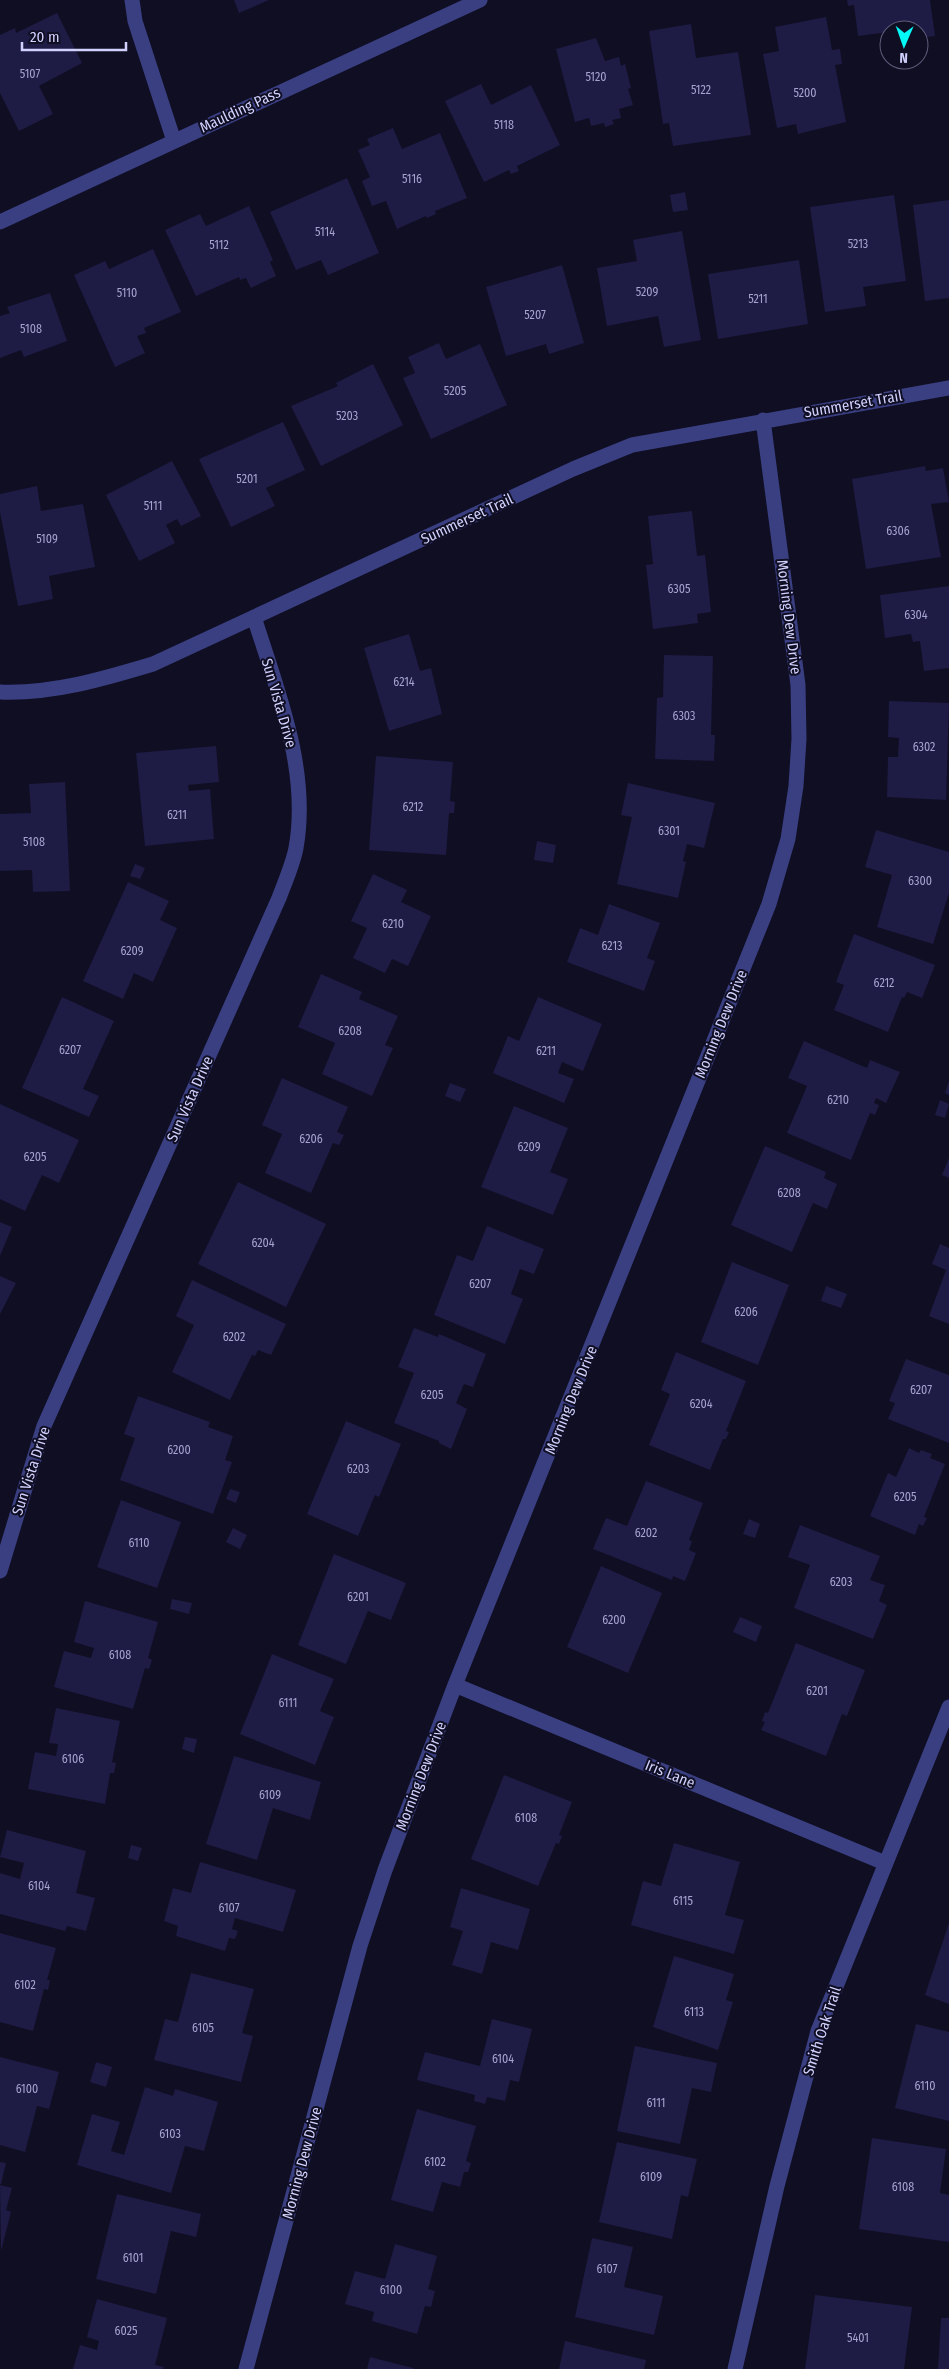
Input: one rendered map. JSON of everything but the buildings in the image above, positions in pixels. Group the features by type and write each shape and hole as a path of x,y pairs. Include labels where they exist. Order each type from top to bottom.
{"street":[{"path":"132,0 135,21 174,141"},
{"name":"Maulding Pass","path":"0,222 58,197 174,141 480,0"},
{"name":"Summerset Trail","path":"0,692 58,689 96,681 153,664 574,469 632,445 949,388"},
{"name":"Morning Dew Drive","path":"246,2369 360,1946 385,1870 455,1685 765,914 788,838 796,786 799,739 798,685 763,420"},
{"name":"Sun Vista Drive","path":"0,1571 44,1426 279,898 296,848 300,804 289,730 254,617"},
{"name":"Iris Lane","path":"455,1685 885,1863"},
{"name":"Smith Oak Trail","path":"735,2369 777,2186 818,2031 949,1707"}]}
